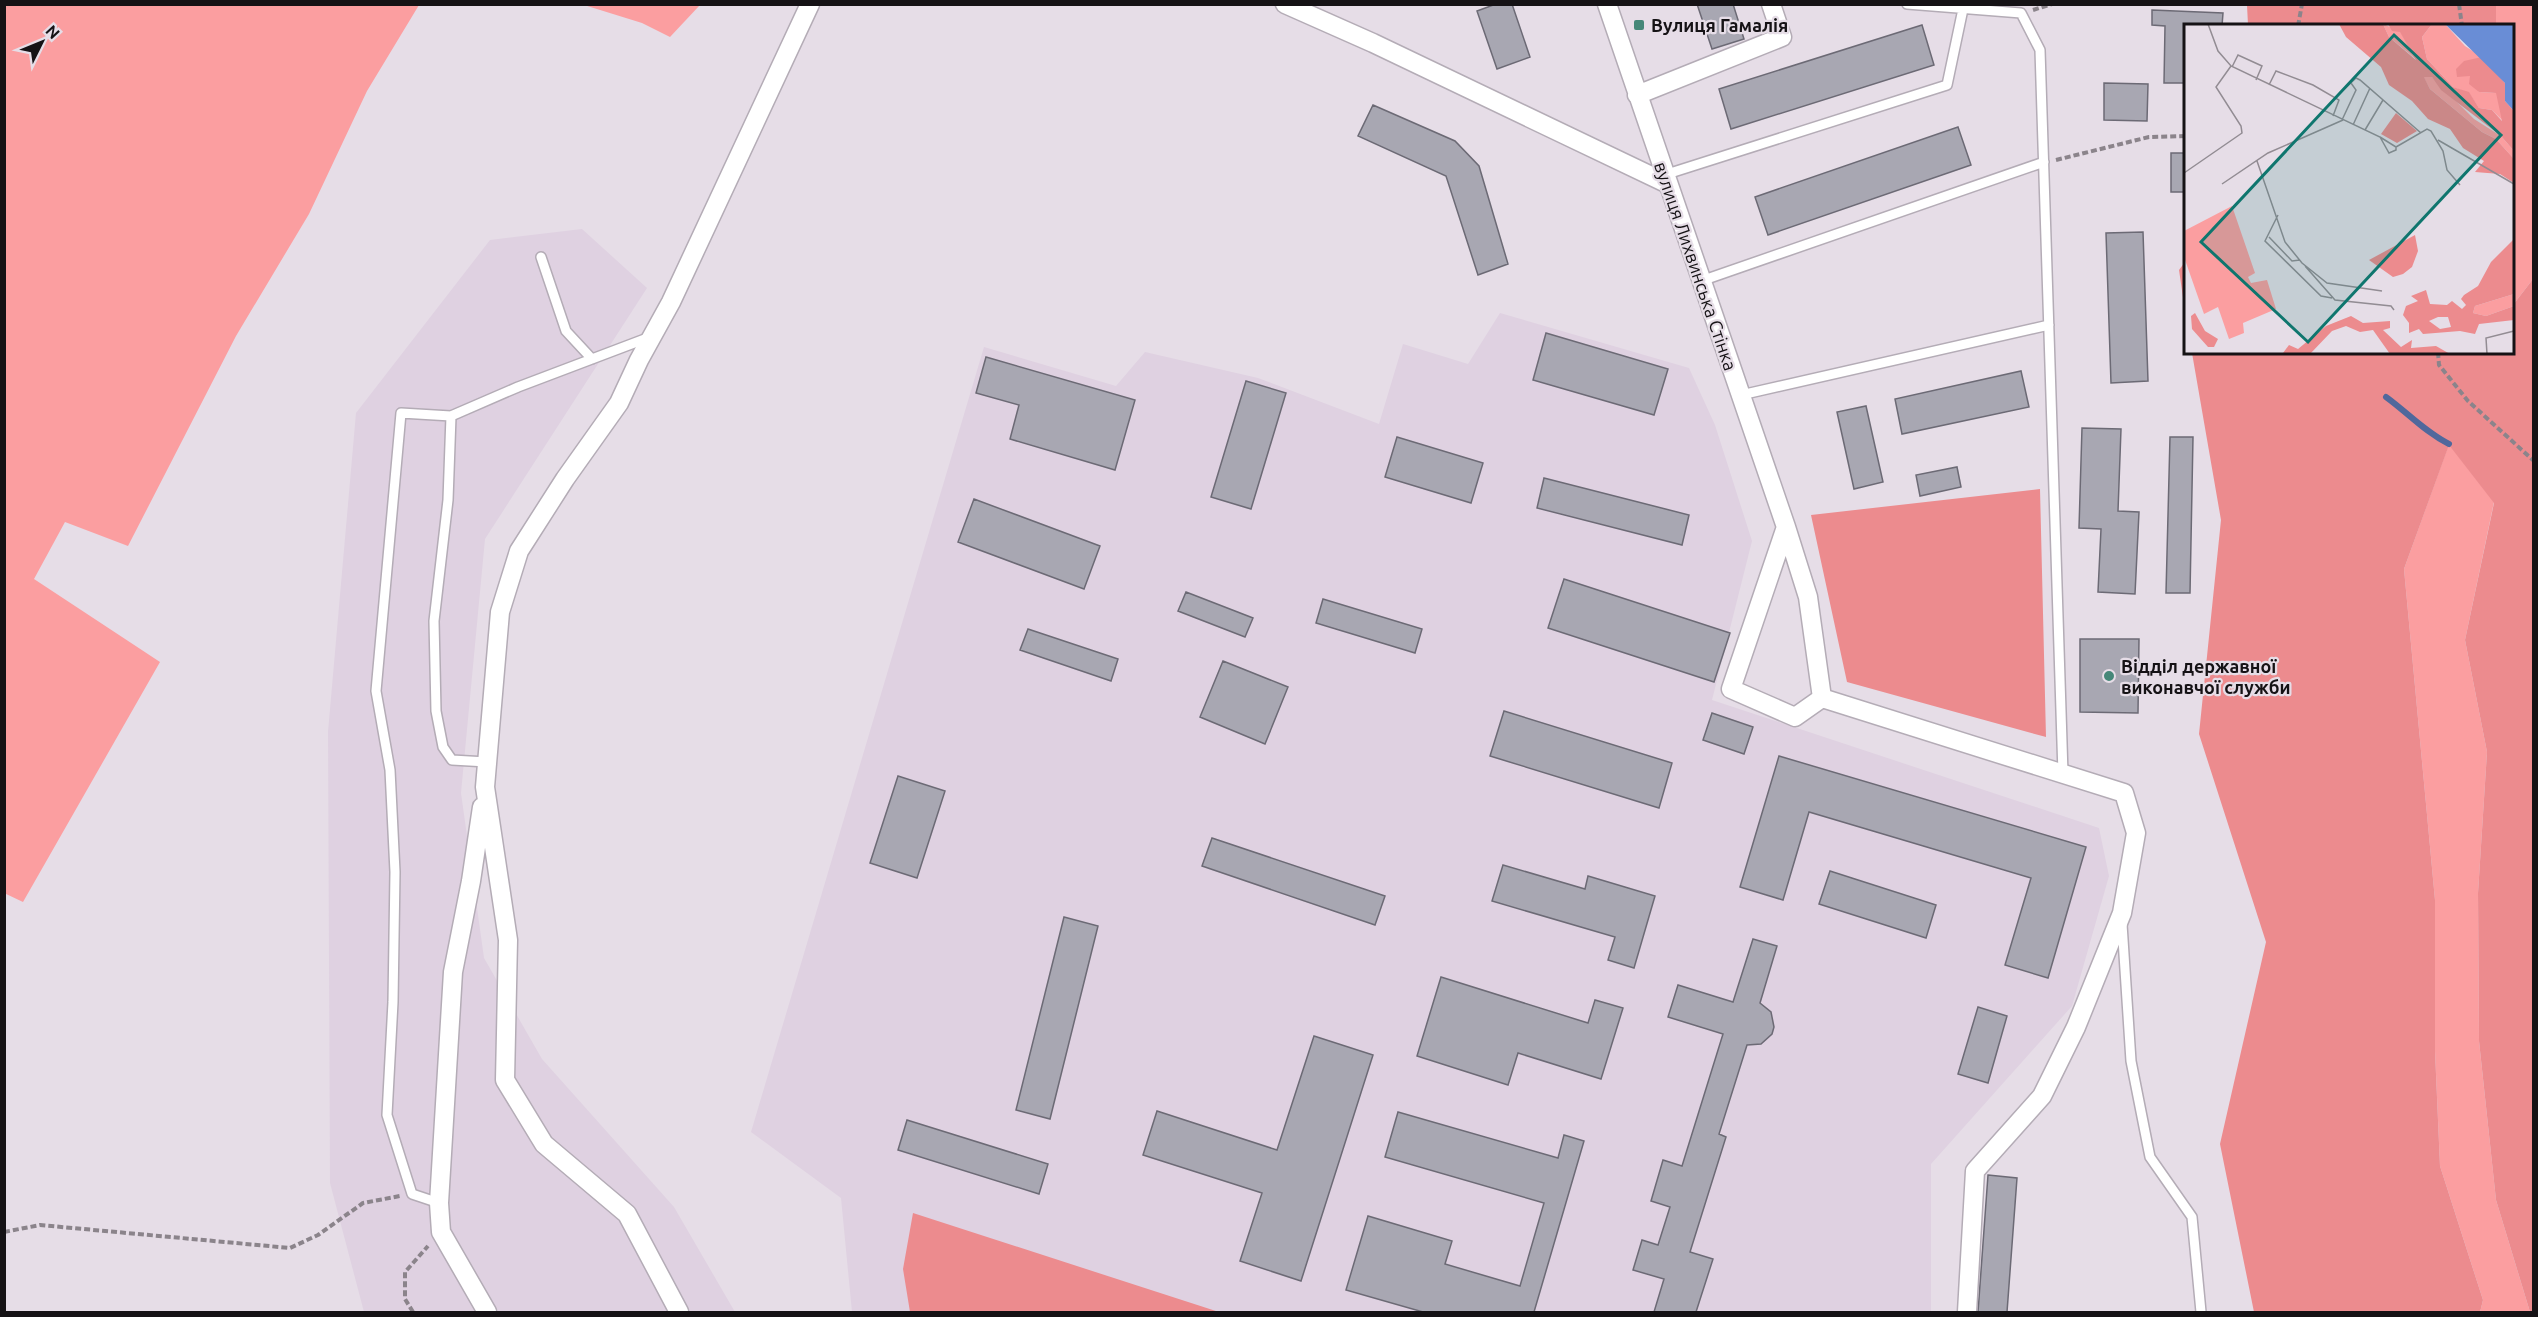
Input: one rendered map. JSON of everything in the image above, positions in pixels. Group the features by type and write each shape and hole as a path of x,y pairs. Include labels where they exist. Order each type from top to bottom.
{"street":[{"path":"487,1312 441,1232 439,1203 453,972 471,881 485,787 500,612 519,551 565,479 619,403 671,302 810,4"},
{"path":"1285,4 1666,179"},
{"name":"вулиця Лихвинська Стінка","path":"1607,4 1688,237 1808,597 1822,698"},
{"path":"1637,95 1782,37 1771,4"},
{"path":"1786,527 1731,689 1796,717 1822,698 2124,793 2136,833 2122,913 2076,1027 2042,1096 1975,1171 1967,1312"},
{"path":"485,787 508,940 506,1080 544,1144 627,1214 679,1312"}],"lane":[{"path":"1907,4 2021,13 2040,50 2063,774"},
{"path":"1666,179 1947,85 1963,9"},
{"path":"1701,280 2044,162"},
{"path":"541,257 566,331 592,359"},
{"path":"1741,395 2049,325"},
{"path":"439,1203 412,1194 387,1115 393,1002 395,872 390,770 376,691 401,413 451,416 653,336"},
{"path":"451,416 448,500 434,621 436,711 443,747 452,760 487,762"},
{"path":"2122,913 2131,1061 2150,1157 2192,1217 2201,1312"}],"path":[{"path":"2298,24 2302,4"},
{"path":"2459,4 2462,24"},
{"path":"2044,162 2149,137 2184,136"},
{"path":"2438,354 2439,365 2468,401 2534,461"},
{"path":"4,1232 40,1225 290,1248 318,1235 363,1203 412,1194"},
{"path":"413,1312 405,1299 405,1272 441,1232"}],"shaded area":[{"path":"5,4 419,5 367,91 309,214 236,336 128,546 65,522 34,579 160,662 23,902 4,893"},
{"path":"584,5 700,5 670,37 642,23"},
{"path":"2247,5 2496,5 2496,24 2248,24"},
{"path":"2496,5 2533,5 2533,279 2514,304 2514,24 2496,24"},
{"path":"582,229 647,288 485,539 461,793 484,958 542,1059 674,1207 735,1312 364,1312 330,1183 328,732 356,413 490,240"},
{"path":"2184,263 2184,304 2179,270"},
{"path":"2533,279 2533,1312 2530,1312 2496,1200 2479,1041 2478,893 2487,752 2465,640 2494,503 2449,445 2404,569 2435,900 2435,1051 2440,1166 2483,1300 2480,1312 2254,1312 2220,1144 2266,942 2199,734 2221,520 2192,354 2514,354 2514,304"},
{"path":"1500,313 1689,368 1715,425 1752,541 1712,700 2099,828 2109,876 2072,1006 1931,1164 1931,1312 852,1312 841,1198 751,1132 984,347 1116,386 1145,352 1258,378 1379,424 1403,344 1468,364"},
{"path":"2449,444 2494,502 2465,640 2487,752 2478,893 2479,1041 2496,1200 2530,1312 2480,1312 2483,1300 2440,1166 2435,1051 2435,900 2404,569"},
{"path":"2040,489 2046,737 1847,682 1811,515"},
{"path":"913,1213 1219,1312 910,1312 903,1269"}],"building":[{"path":"1496,4 1512,4 1530,57 1497,69 1477,11"},
{"path":"1697,4 1733,4 1744,39 1712,49"},
{"path":"2152,10 2223,13 2222,24 2184,24 2184,83 2164,83 2165,26 2152,25"},
{"path":"1922,25 1934,65 1731,129 1719,89"},
{"path":"2104,83 2148,84 2147,121 2104,120"},
{"path":"1373,105 1455,141 1479,166 1508,264 1478,275 1446,176 1358,136"},
{"path":"1958,127 1971,165 1768,235 1755,197"},
{"path":"2171,153 2184,153 2184,192 2171,192"},
{"path":"2143,232 2148,381 2111,383 2106,233"},
{"path":"1546,333 1668,369 1654,415 1533,380"},
{"path":"986,357 1135,400 1115,470 1010,439 1019,405 976,393"},
{"path":"2021,371 2029,407 1902,434 1895,399"},
{"path":"1246,381 1286,393 1251,509 1211,497"},
{"path":"1866,406 1883,482 1854,489 1837,412"},
{"path":"2082,428 2121,429 2118,511 2139,512 2135,594 2098,592 2101,529 2079,528"},
{"path":"1397,437 1483,463 1471,503 1385,477"},
{"path":"2170,437 2193,437 2190,593 2166,593"},
{"path":"1957,467 1961,487 1920,496 1916,475"},
{"path":"1544,478 1689,515 1682,545 1537,508"},
{"path":"974,499 1100,546 1084,589 958,542"},
{"path":"1564,579 1730,633 1714,682 1548,628"},
{"path":"1186,592 1253,618 1245,637 1178,611"},
{"path":"1323,599 1422,629 1415,653 1316,623"},
{"path":"1028,629 1118,659 1111,681 1020,650"},
{"name":"Відділ державної виконавчої служби","path":"2080,639 2139,639 2138,713 2080,712"},
{"path":"1223,661 1288,687 1265,744 1200,717"},
{"path":"1504,711 1672,763 1659,808 1490,756"},
{"path":"1712,713 1753,727 1744,754 1703,740"},
{"path":"1779,756 2086,847 2048,978 2005,965 2031,878 1809,812 1783,900 1740,887"},
{"path":"898,776 945,791 917,878 870,863"},
{"path":"1212,838 1385,896 1375,925 1202,866"},
{"path":"1503,865 1585,889 1588,876 1655,896 1634,968 1608,960 1615,937 1492,901"},
{"path":"1830,871 1936,905 1926,938 1819,904"},
{"path":"1064,917 1098,926 1050,1119 1016,1110"},
{"path":"1753,939 1777,946 1760,1003 1771,1012 1774,1027 1772,1034 1761,1044 1747,1045 1719,1134 1726,1137 1690,1252 1713,1259 1696,1312 1654,1312 1664,1279 1633,1270 1642,1240 1658,1245 1670,1207 1651,1201 1663,1160 1682,1166 1723,1034 1668,1017 1678,985 1733,1002"},
{"path":"1441,977 1588,1023 1595,1000 1623,1008 1601,1079 1518,1053 1508,1085 1417,1056"},
{"path":"1978,1007 2007,1016 1988,1083 1958,1074"},
{"path":"1314,1036 1373,1055 1301,1281 1240,1261 1262,1193 1143,1155 1157,1111 1277,1150"},
{"path":"1398,1112 1558,1158 1564,1135 1584,1141 1534,1312 1423,1312 1346,1290 1368,1216 1452,1241 1445,1264 1520,1286 1544,1203 1385,1157"},
{"path":"907,1120 1048,1164 1039,1194 898,1150"},
{"path":"1988,1175 2017,1178 2007,1312 1978,1312"}],"waterway":[{"path":"2386,397 2424,428 2449,444"}],"place":[{"name":"Вулиця Гамалія","path":"1639,25"},
{"name":"Відділ державної виконавчої служби","path":"2109,676"}]}
